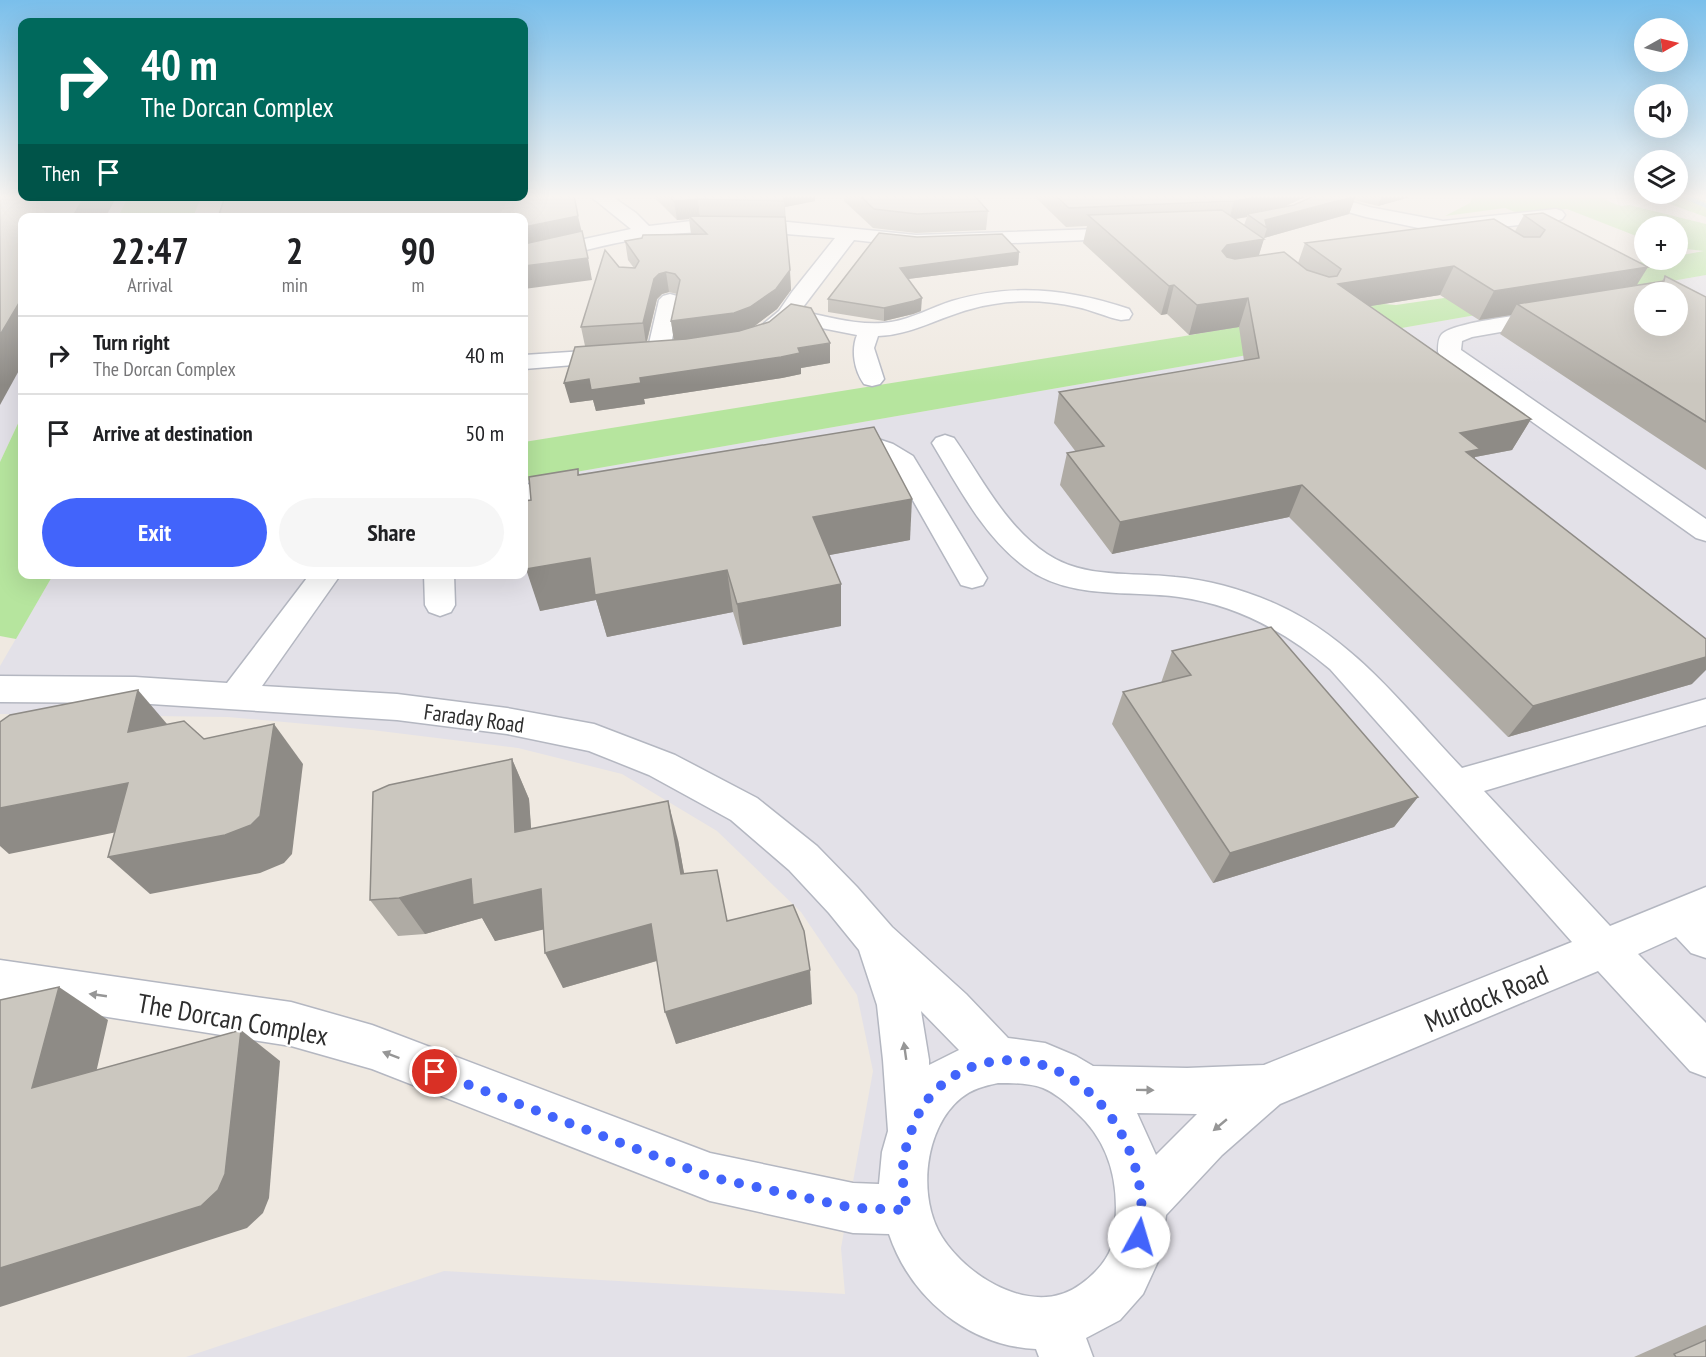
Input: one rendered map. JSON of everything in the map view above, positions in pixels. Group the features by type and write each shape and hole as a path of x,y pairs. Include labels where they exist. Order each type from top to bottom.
{"street":[{"path":"741,342 761,335 787,315 799,296 830,258"},
{"path":"1088,302 1108,286"},
{"path":"787,315 870,329 896,328 945,309 987,298 1036,294 1056,295 1088,302 1121,314"},
{"path":"528,362 668,352 670,300"},
{"path":"1573,314 1467,331 1451,337 1449,352 1706,532"},
{"path":"870,329 863,348 872,379"},
{"path":"824,441 857,440 884,449 904,462 972,578"},
{"path":"945,442 996,522 1037,562 1074,578 1178,586 1226,597 1276,616 1314,639 1341,661 1603,947 1706,1055"},
{"path":"528,492 604,480"},
{"path":"237,695 322,579"},
{"path":"440,579 440,605"},
{"path":"14,689 16,722"},
{"name":"Faraday Road","path":"14,689 135,690 397,707 507,721 594,738 662,765 744,810 803,858 843,900 877,941 951,1009 998,1060"},
{"path":"1455,785 1706,712"},
{"name":"Murdock Road","path":"1142,1205 1205,1138 1264,1088 1451,1013 1603,947 1698,920"},
{"name":"Faraday Road","path":"877,941 899,1005 911,1130"},
{"name":"The Dorcan Complex","path":"0,980 291,1024 372,1047 710,1177 853,1208 907,1210"},
{"path":"998,1060 1028,1061 1059,1071 1087,1089 1111,1115 1130,1146 1141,1182 1143,1219 1136,1255 1118,1286 1092,1310 1066,1321 1060,1339 1038,1324 994,1316 955,1291 924,1255 907,1210 902,1168 911,1130 925,1103 945,1081 969,1067 998,1060"},
{"name":"Murdock Road","path":"1087,1089 1187,1091 1264,1088"}],"shaded area":[{"path":"0,258 18,258 18,424 0,462"},
{"path":"1706,275 1706,1357 186,1357 444,1271 845,1294 841,1248 873,1071 857,995 801,912 717,831 622,774 518,748 372,730 228,717 0,714 0,666 51,579 528,579 528,480 1634,288 1634,336 1688,336 1688,282 1666,282"}],"green space":[{"path":"1688,258 1706,258 1706,275 1666,282 1634,282 1634,288 528,480 528,441 1185,336 1369,303 1396,305 1451,297 1480,288 1634,263 1634,270 1688,270"},
{"path":"18,424 18,579 51,579 16,639 0,636 0,462"}],"building":[{"path":"0,258 18,258 18,305 0,335"},
{"path":"528,258 585,258 528,266"},
{"path":"602,258 612,258 619,267 635,268 639,261 637,258 789,258 790,270 776,289 750,307 734,313 671,321 680,280 675,274 666,272 654,279 643,323 581,327"},
{"path":"859,258 972,258 900,268 922,298 914,301 884,308 828,299"},
{"path":"1137,258 1292,258 1307,270 1329,277 1337,276 1341,269 1326,258 1634,260 1634,269 1494,291 1454,266 1338,284 1531,419 1460,433 1480,449 1466,452 1706,639 1706,657 1533,706 1302,485 1120,522 1067,453 1104,446 1059,392 1259,358 1248,298 1197,305 1174,285 1169,286"},
{"path":"1665,276 1677,282 1658,282 1664,281"},
{"path":"1634,286 1634,336 1688,336 1688,288 1706,297 1706,422 1517,304"},
{"path":"791,304 811,308 830,343 798,348 800,353 781,357 640,378 641,383 591,390 589,379 564,383 575,347 686,339 739,331 769,322"},
{"path":"874,427 912,499 813,517 841,584 737,604 727,570 595,595 590,558 528,569 528,500 531,500 529,477 578,469 578,475"},
{"path":"1271,627 1418,797 1230,853 1123,692 1191,675 1172,651"},
{"path":"138,690 128,732 184,721 204,739 274,724 260,816 251,825 225,835 108,857 128,783 0,808 0,722 10,715"},
{"path":"512,759 515,832 668,801 681,874 717,870 727,921 793,905 804,931 810,970 665,1012 651,924 545,953 541,889 473,905 471,879 399,898 370,900 373,792 389,785"},
{"path":"59,987 32,1088 241,1030 225,1174 218,1190 201,1206 0,1268 0,1000"},
{"path":"1706,1340 1706,1357 1676,1357 1674,1354"}],"route":[{"path":"435,1072 710,1177 853,1208 907,1210 902,1168 911,1130 925,1103 945,1081 969,1067 998,1060 1028,1061 1059,1071 1087,1089 1111,1115 1130,1146 1141,1182 1143,1219 1139,1237"}]}
